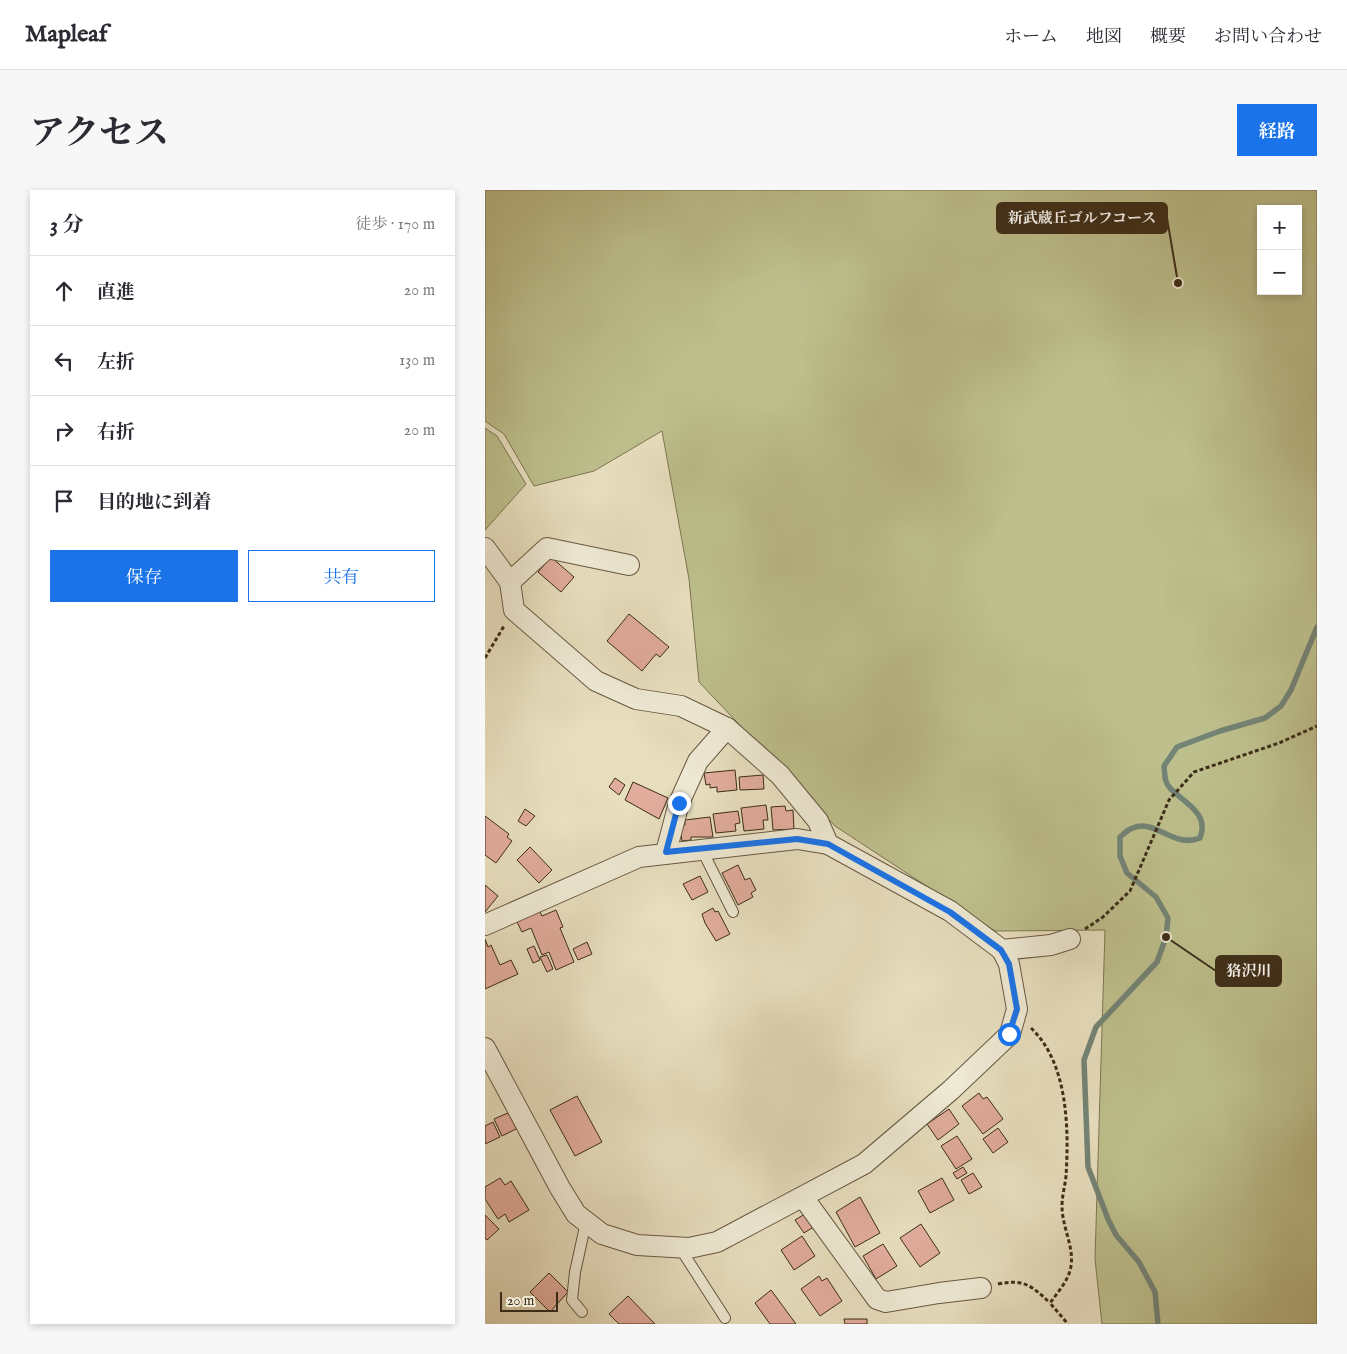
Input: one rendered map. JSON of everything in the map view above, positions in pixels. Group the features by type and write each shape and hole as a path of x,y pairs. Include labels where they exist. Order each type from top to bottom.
{"street":[{"path":"485,548 510,582 514,610 596,681 636,699 681,706 727,728 780,775 818,820 828,844"},
{"path":"510,582 547,548 629,566"},
{"path":"666,852 679,803 698,761 727,728"},
{"path":"485,925 639,857 701,848 797,839 828,844 950,912 1001,950 1009,964 1017,1009 1009,1034 951,1090 864,1164 717,1242 680,1248 637,1245 602,1234 576,1214 560,1188 485,1048"},
{"path":"1001,950 1051,945 1070,939"},
{"path":"803,1197 877,1299 885,1302 939,1292 981,1288"}],"lane":[{"path":"701,848 733,912"},
{"path":"582,1312 572,1300 575,1272 586,1222"},
{"path":"680,1248 725,1318"}],"path":[{"path":"485,658 514,610"},
{"path":"1070,939 1103,917 1130,891 1169,800 1194,772 1279,743 1317,726"},
{"path":"1014,1016 1029,1025 1040,1036 1052,1056 1061,1089 1067,1138 1066,1177 1062,1206 1063,1224 1071,1246 1071,1267 1063,1286 1050,1302"},
{"path":"981,1288 1016,1281 1034,1287 1069,1324"}],"green space":[{"path":"485,190 1317,190 1317,1324 1102,1324 1095,1259 1105,930 995,931 835,826 699,682 689,579 662,431 594,471 534,486 504,434 485,421"},
{"path":"485,428 497,436 526,484 485,530"}],"building":[{"path":"551,557 574,577 561,592 538,572"},
{"path":"629,614 669,647 660,657 656,654 642,671 607,641"},
{"path":"735,770 737,790 717,792 717,787 710,788 710,784 706,785 704,773"},
{"path":"763,775 764,789 740,790 739,777"},
{"path":"615,778 625,785 619,795 609,787"},
{"path":"633,782 668,798 659,819 625,800"},
{"path":"766,805 768,820 763,820 764,829 744,831 741,808"},
{"path":"785,806 786,811 793,810 794,829 773,830 771,807"},
{"path":"525,809 535,816 526,826 518,821"},
{"path":"738,811 740,823 735,824 736,831 716,833 713,814"},
{"path":"485,816 509,834 507,837 512,841 496,863 485,855"},
{"path":"710,817 713,837 691,837 691,840 682,841 680,825 685,825 685,820"},
{"path":"530,847 552,870 539,883 517,860"},
{"path":"738,865 745,880 750,878 756,890 751,893 753,897 738,905 722,873"},
{"path":"700,876 708,892 692,900 683,884"},
{"path":"485,885 498,896 485,912"},
{"path":"713,908 715,912 718,911 730,934 716,941 702,914"},
{"path":"539,910 542,916 556,910 563,927 560,928 574,962 556,970 549,952 542,955 531,928 522,932 516,920"},
{"path":"485,939 488,947 491,945 500,965 511,960 518,974 485,989"},
{"path":"587,942 592,954 578,960 573,949"},
{"path":"534,946 540,960 533,963 527,949"},
{"path":"547,955 553,969 547,972 540,957"},
{"path":"979,1093 983,1099 987,1097 1003,1119 983,1134 962,1106"},
{"path":"577,1096 602,1142 575,1156 550,1110"},
{"path":"949,1109 959,1124 938,1140 927,1124"},
{"path":"510,1112 518,1128 502,1136 494,1119"},
{"path":"493,1122 500,1137 485,1144 485,1126"},
{"path":"998,1128 1008,1142 993,1153 983,1139"},
{"path":"957,1136 972,1159 956,1169 941,1146"},
{"path":"963,1167 967,1173 957,1179 953,1173"},
{"path":"973,1173 982,1187 969,1194 961,1180"},
{"path":"500,1178 505,1185 511,1181 529,1210 509,1222 505,1214 498,1219 485,1199 485,1187"},
{"path":"942,1178 954,1200 930,1213 918,1191"},
{"path":"860,1197 880,1233 855,1247 836,1212"},
{"path":"808,1212 817,1225 804,1233 795,1220"},
{"path":"485,1215 499,1229 487,1240 485,1238"},
{"path":"921,1224 940,1253 920,1267 900,1238"},
{"path":"802,1236 815,1256 794,1270 781,1250"},
{"path":"883,1244 897,1266 876,1279 863,1256"},
{"path":"549,1273 568,1292 550,1312 530,1292"},
{"path":"819,1276 822,1281 827,1278 842,1301 820,1316 801,1289"},
{"path":"771,1290 796,1324 770,1324 755,1303"},
{"path":"628,1296 655,1324 619,1324 609,1314"},
{"path":"844,1319 867,1319 867,1324 845,1324"}],"waterway":[{"path":"1158,1324 1155,1292 1139,1262 1116,1235 1088,1167 1084,1060 1096,1027 1157,962 1166,937 1168,918 1156,897 1127,873 1120,856 1120,837 1129,829 1141,826 1149,827 1182,840 1200,838 1202,829 1199,815 1168,786 1164,766 1177,747 1220,731 1265,718 1281,706 1291,690 1317,627"}],"place":[{"name":"新武蔵丘ゴルフコース","path":"1178,283"},
{"name":"狢沢川","path":"1166,937"}],"route":[{"path":"679,803 666,852 797,839 828,844 950,912 1001,950 1009,964 1017,1009 1009,1034"}]}
